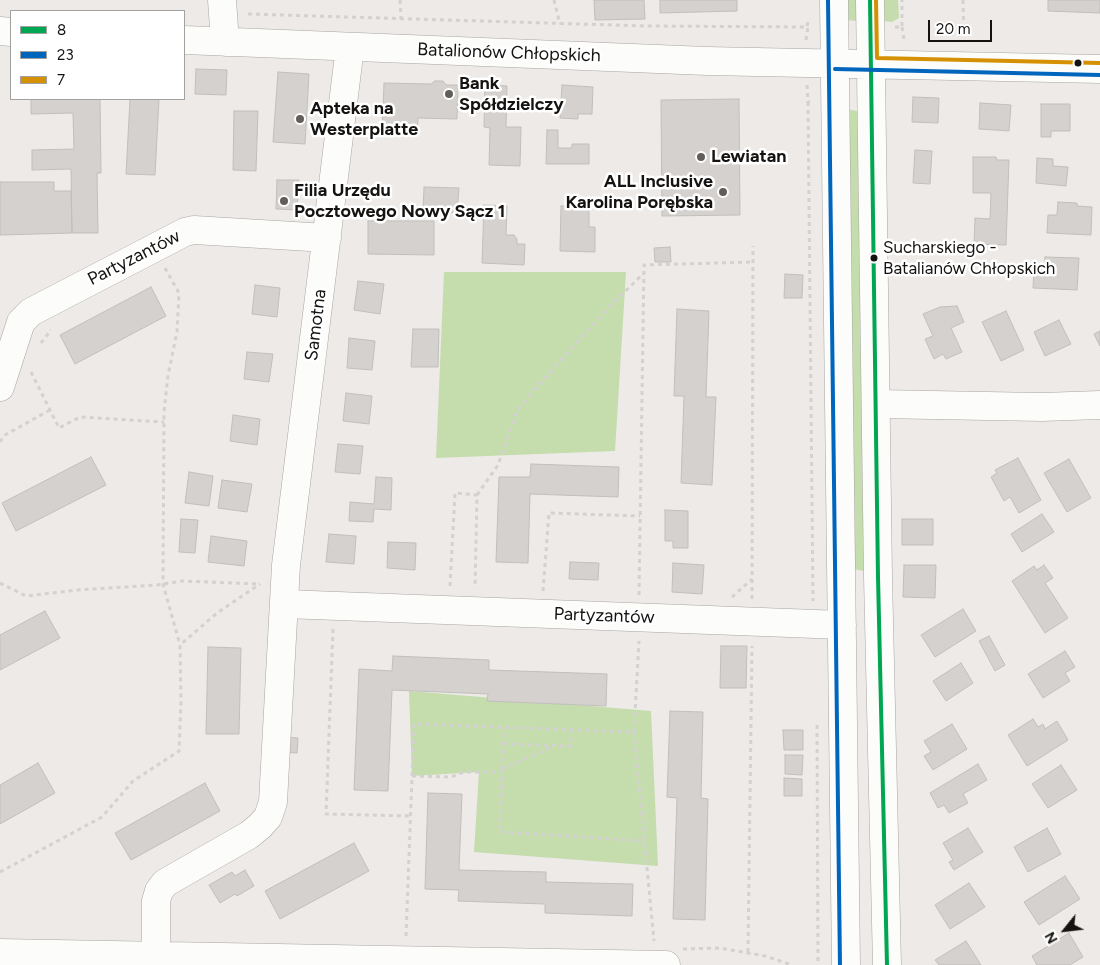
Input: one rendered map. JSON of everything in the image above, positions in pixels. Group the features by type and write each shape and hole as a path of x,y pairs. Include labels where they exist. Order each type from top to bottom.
{"street":[{"path":"834,0 846,965"},
{"path":"870,0 880,698 887,965"},
{"path":"225,42 231,7"},
{"name":"Batalionów Chłopskich","path":"185,40 707,61 871,64"},
{"name":"Samotna","path":"156,960 156,901 159,891 166,883 249,835 268,816 273,802 286,565 350,47"},
{"path":"871,64 1100,69"},
{"name":"Partyzantów","path":"0,387 21,322 31,312 185,232 194,230 327,238"},
{"path":"877,404 1042,407 1100,405"},
{"path":"842,625 878,577"},
{"name":"Partyzantów","path":"284,604 842,625"},
{"path":"842,625 880,698"},
{"path":"0,952 156,960 668,954"}],"path":[{"path":"400,0 401,19"},
{"path":"554,0 560,24"},
{"path":"893,27 902,27 902,0"},
{"path":"963,0 964,42"},
{"path":"231,7 401,19 560,24 807,27"},
{"path":"808,102 813,624"},
{"path":"0,872 102,817 133,782 179,752 181,702 180,645 163,584 164,422 168,375 177,332 179,292 161,261"},
{"path":"640,598 644,265 753,262"},
{"path":"475,591 477,495 498,465 518,411 531,393 609,307 644,273"},
{"path":"36,349 52,328"},
{"path":"30,369 59,428 80,417 164,422"},
{"path":"0,442 5,435 50,410"},
{"path":"450,591 454,493 477,495"},
{"path":"543,594 550,514 640,516"},
{"path":"726,602 752,579"},
{"path":"0,582 26,596 182,581 260,584 217,613 180,645"},
{"path":"333,629 326,814 411,816"},
{"path":"639,640 634,732 645,841 668,954 720,948 765,956 792,965"},
{"path":"816,715 818,965"},
{"path":"406,941 414,724 634,732"},
{"path":"505,728 500,832 569,838 645,841"},
{"path":"504,744 571,746 570,730"},
{"path":"412,776 451,777 464,772 502,770 555,746"}],"green space":[{"path":"846,0 859,0 858,21 846,20"},
{"path":"884,0 898,0 899,18 892,22 884,21"},
{"path":"847,109 862,112 865,571 852,569"},
{"path":"444,272 626,272 615,451 436,458"},
{"path":"409,691 651,711 658,866 474,852 479,772 412,776"}],"building":[{"path":"594,0 644,0 645,19 595,20"},
{"path":"660,0 737,0 737,11 660,13"},
{"path":"1048,0 1100,0 1100,13 1048,11"},
{"path":"196,69 227,70 226,95 195,94"},
{"path":"278,72 309,74 305,144 273,142"},
{"path":"435,81 443,81 446,85 458,85 457,119 418,118 417,136 382,135 384,83 431,84"},
{"path":"485,85 507,86 506,127 521,127 520,166 489,165 490,128 484,127"},
{"path":"562,85 593,87 592,114 578,114 578,119 560,118"},
{"path":"913,97 939,98 938,123 912,122"},
{"name":"Lewiatan","path":"739,99 740,215 662,216 661,100"},
{"path":"31,100 100,100 101,173 97,173 98,233 72,233 71,169 32,170 32,150 74,149 73,113 31,114"},
{"path":"130,100 159,100 155,175 126,174"},
{"path":"980,103 1011,105 1009,131 979,129"},
{"path":"1041,104 1070,104 1070,131 1051,131 1051,137 1041,137"},
{"path":"234,111 258,111 256,171 233,170"},
{"path":"547,130 558,130 558,148 572,148 572,144 589,144 589,164 546,164"},
{"path":"915,150 932,151 930,184 913,183"},
{"path":"973,157 996,157 997,160 1009,160 1006,245 974,244 975,218 990,219 991,193 973,193"},
{"path":"1037,158 1053,159 1053,166 1068,167 1066,186 1036,183"},
{"path":"277,180 299,180 297,210 276,209"},
{"path":"0,182 54,182 54,191 71,191 72,233 0,235"},
{"path":"424,187 459,188 457,213 423,212"},
{"path":"1058,202 1077,203 1077,206 1092,207 1091,235 1047,233 1048,215 1057,215"},
{"path":"484,205 507,206 506,235 514,235 517,239 517,244 525,244 524,265 482,263"},
{"path":"561,206 589,206 589,227 595,227 595,252 560,251"},
{"path":"368,221 434,221 434,255 368,254"},
{"path":"670,247 671,262 655,262 654,248"},
{"path":"1045,257 1079,258 1077,290 1033,288 1034,268 1044,269"},
{"path":"785,274 803,275 802,298 784,298"},
{"path":"358,281 384,284 380,314 354,310"},
{"path":"255,285 280,288 277,317 252,314"},
{"path":"151,287 166,316 75,364 60,335"},
{"path":"957,306 964,322 951,328 962,352 946,359 943,354 934,359 925,339 933,336 923,314 940,307"},
{"path":"677,309 709,311 706,397 716,397 712,485 681,483 684,396 674,396"},
{"path":"1006,311 1024,350 1001,361 982,322"},
{"path":"1059,320 1071,344 1045,356 1034,332"},
{"path":"413,329 439,329 438,367 411,367"},
{"path":"1100,331 1100,346 1094,334"},
{"path":"349,338 375,341 372,370 347,368"},
{"path":"247,352 273,354 269,382 244,379"},
{"path":"346,393 372,396 369,424 343,421"},
{"path":"233,415 260,419 257,445 230,441"},
{"path":"338,444 363,446 360,474 335,472"},
{"path":"91,457 106,485 16,531 2,503"},
{"path":"1018,458 1041,500 1019,513 1010,497 1004,501 991,477 997,473 995,470"},
{"path":"1069,459 1091,498 1067,512 1044,473"},
{"path":"531,464 619,467 618,497 530,494 528,563 496,562 499,477 530,477"},
{"path":"189,472 213,476 209,506 185,503"},
{"path":"376,477 392,478 391,510 374,509 373,522 349,521 350,502 374,504"},
{"path":"222,480 252,484 247,512 218,508"},
{"path":"665,510 688,511 688,548 673,548 673,541 665,541"},
{"path":"1042,514 1054,532 1022,552 1011,534"},
{"path":"181,519 198,520 195,553 179,552"},
{"path":"902,519 933,519 933,545 902,545"},
{"path":"329,534 356,536 354,564 326,562"},
{"path":"211,536 247,541 244,566 208,562"},
{"path":"388,542 416,543 415,570 387,568"},
{"path":"570,562 599,563 598,580 569,579"},
{"path":"673,563 704,565 702,594 672,592"},
{"path":"904,565 936,565 935,598 903,597"},
{"path":"1044,565 1053,578 1045,583 1068,618 1045,633 1012,581 1034,566 1037,570"},
{"path":"963,609 976,631 935,657 921,635"},
{"path":"45,611 60,638 0,670 0,635"},
{"path":"989,636 1005,665 995,671 979,641"},
{"path":"721,646 747,646 746,688 720,688"},
{"path":"208,647 241,648 239,734 206,734"},
{"path":"1065,651 1075,667 1065,673 1070,681 1043,698 1028,674"},
{"path":"393,656 489,660 489,670 607,674 606,706 487,701 488,694 392,690 388,791 354,790 359,669 392,671"},
{"path":"961,663 973,683 946,701 933,681"},
{"path":"670,711 703,712 701,798 708,799 705,920 673,919 677,798 667,797"},
{"path":"1033,719 1038,727 1043,724 1045,729 1057,721 1068,740 1027,766 1008,735"},
{"path":"952,724 967,749 933,770 924,756 931,752 924,741"},
{"path":"783,730 803,730 803,750 784,750"},
{"path":"283,737 298,738 297,753 282,752"},
{"path":"785,755 803,755 802,775 785,774"},
{"path":"38,763 55,793 0,824 0,785"},
{"path":"978,764 987,780 963,794 968,803 949,813 944,805 938,808 930,793"},
{"path":"1061,765 1077,790 1048,808 1032,784"},
{"path":"784,778 802,779 802,796 784,796"},
{"path":"205,783 220,811 131,860 115,833"},
{"path":"428,793 462,794 459,870 546,872 546,882 633,884 632,916 545,913 545,904 458,901 459,890 425,889"},
{"path":"968,828 983,852 954,870 949,862 953,860 943,843"},
{"path":"1047,828 1061,854 1028,872 1014,847"},
{"path":"354,843 369,871 280,919 265,891"},
{"path":"245,870 254,886 220,903 209,885 232,872 235,876"},
{"path":"1065,876 1080,899 1039,925 1024,902"},
{"path":"969,883 985,907 950,929 935,905"},
{"path":"1069,933 1083,957 1070,965 1037,965 1032,956"},
{"path":"966,941 981,965 939,965 935,960"}],"transit line":[{"name":"23","path":"828,0 840,965"},
{"name":"8","path":"870,0 878,577 887,965"},
{"name":"7","path":"876,0 877,58 1100,63"},
{"name":"23","path":"835,69 1100,75"}],"place":[{"name":"Bank Spółdzielczy","path":"449,94"},
{"name":"Apteka na Westerplatte","path":"300,119"},
{"name":"Lewiatan","path":"701,157"},
{"name":"ALL Inclusive Karolina Porębska","path":"723,192"},
{"name":"Filia Urzędu Pocztowego Nowy Sącz 1","path":"284,201"},
{"name":"Sucharskiego - Batalianów Chłopskich","path":"874,258"}]}
